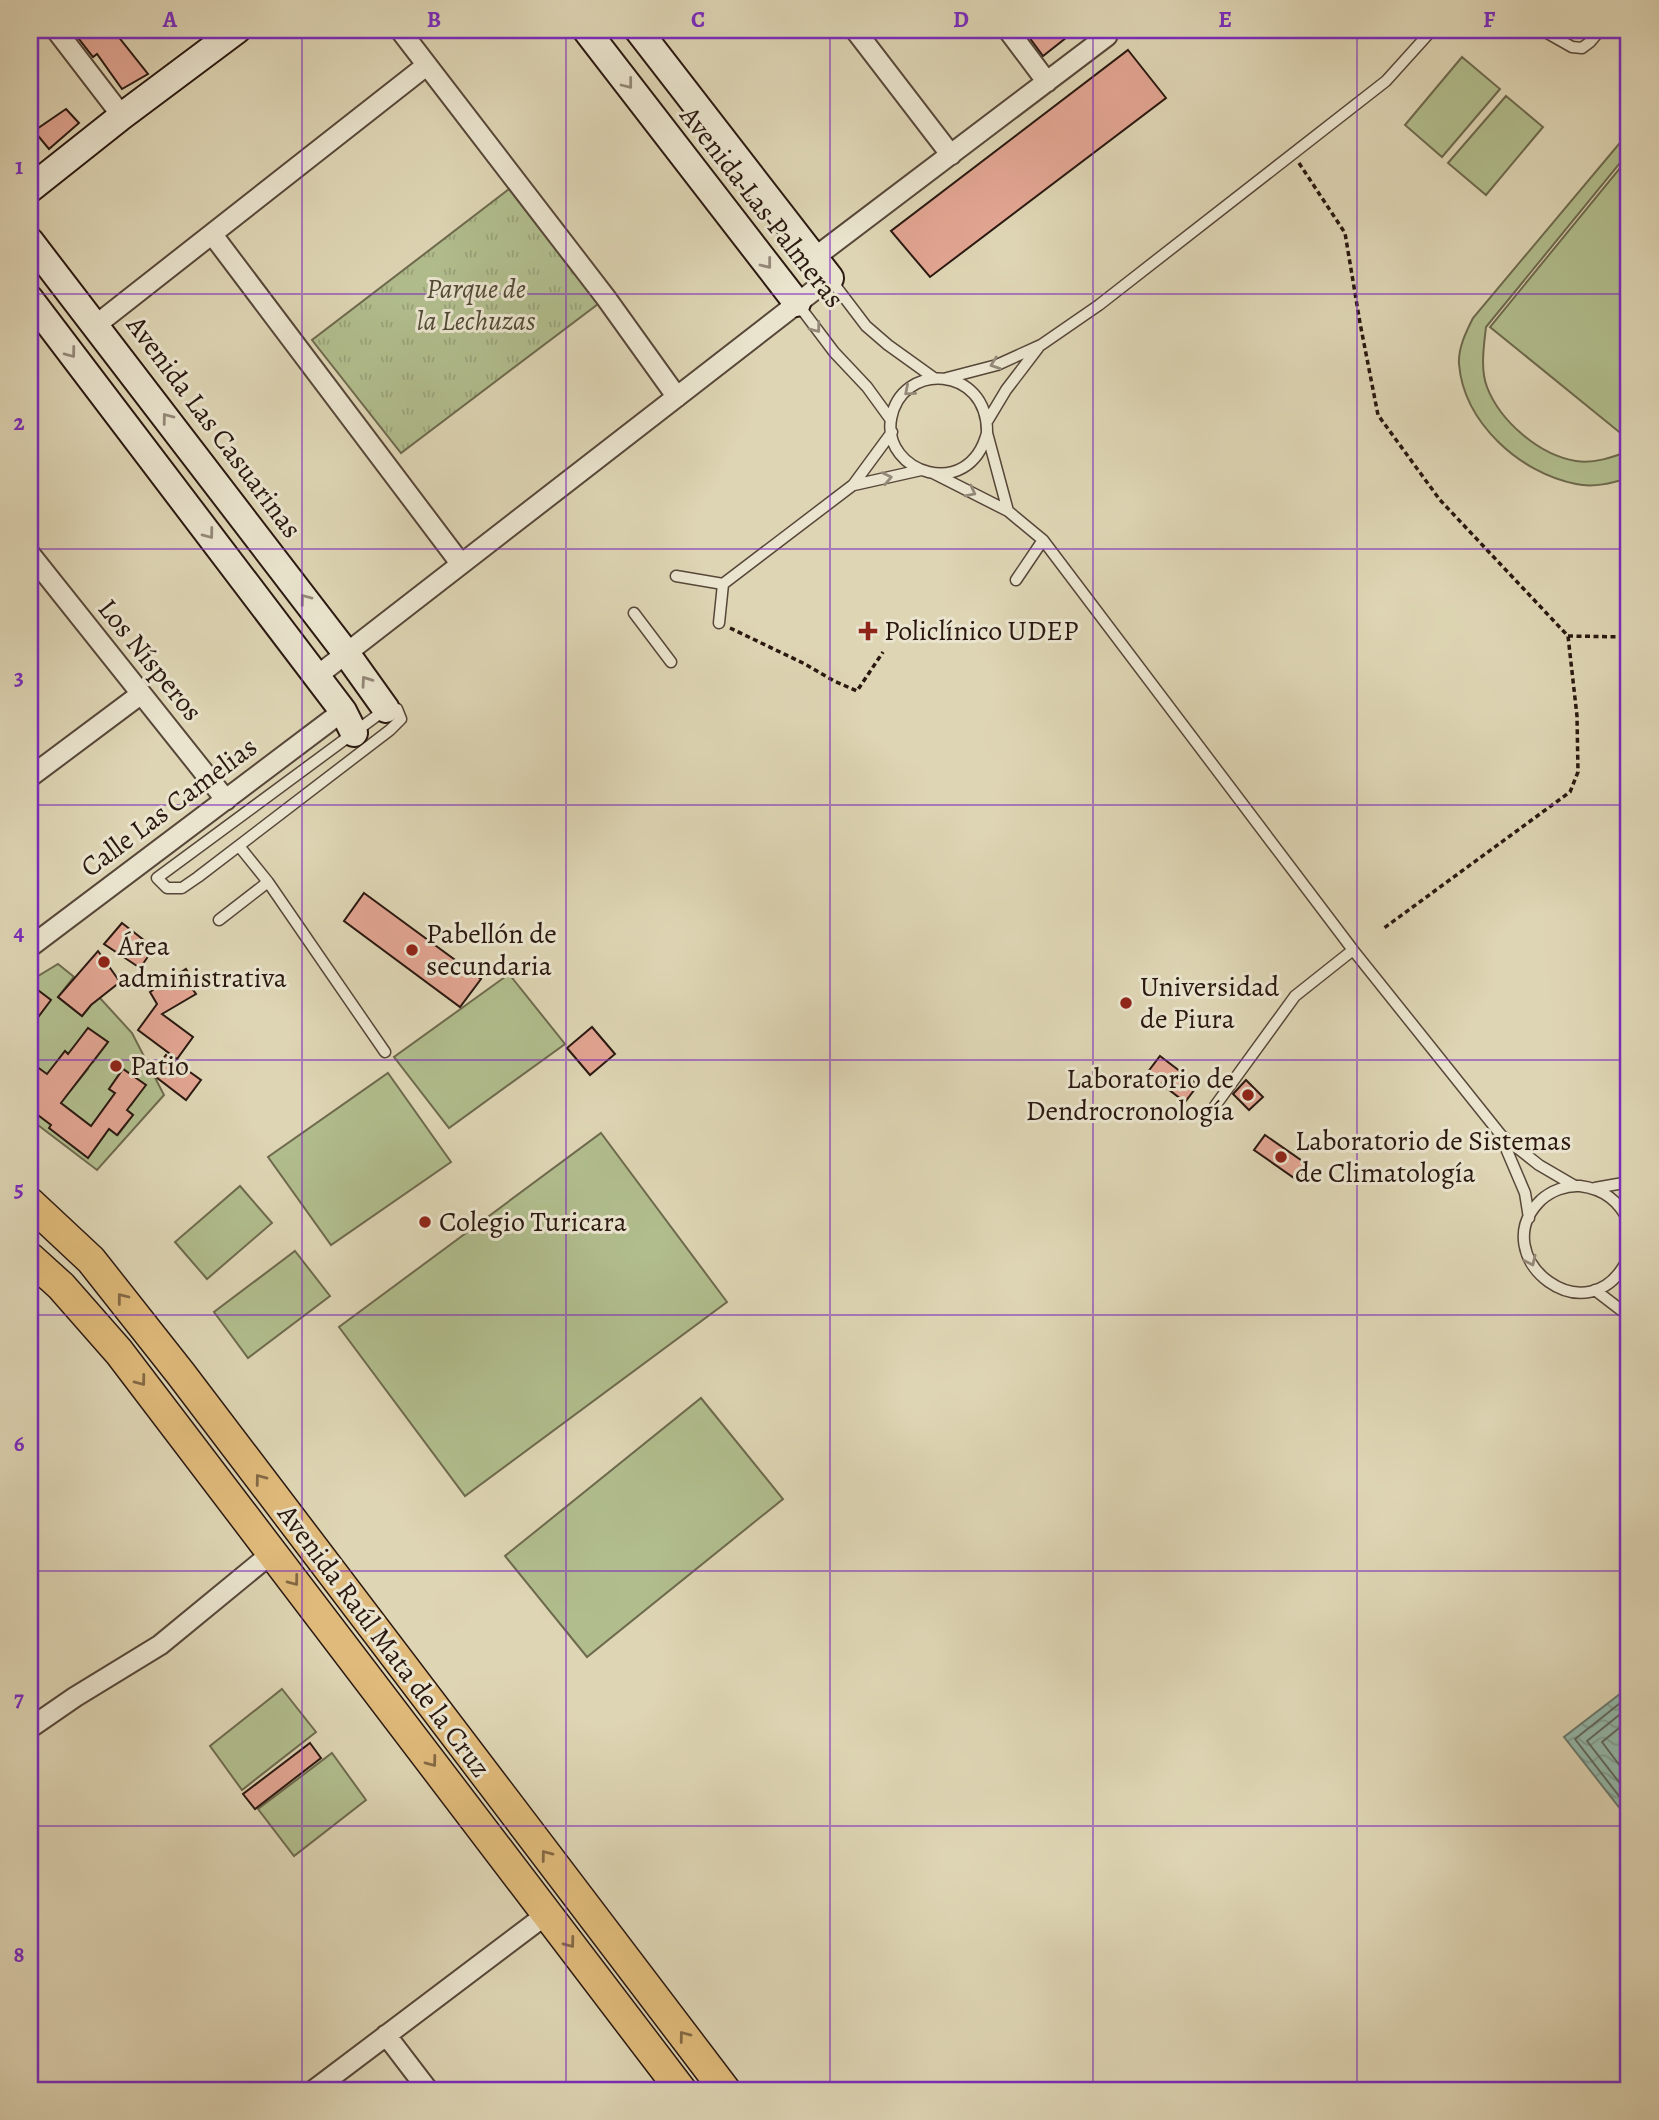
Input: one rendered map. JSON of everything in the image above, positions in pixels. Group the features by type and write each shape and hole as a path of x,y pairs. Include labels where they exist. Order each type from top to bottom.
{"main road":[{"name":"Avenida Raúl Mata de la Cruz","path":"30,1203 100,1270 725,2090"},
{"name":"Avenida Raúl Mata de la Cruz","path":"30,1258 61,1286 119,1352 681,2090"}],"street":[{"path":"56,30 122,116"},
{"path":"30,190 122,116 237,30"},
{"path":"400,30 606,298 677,397"},
{"name":"Avenida Las Palmeras","path":"586,30 797,303"},
{"name":"Avenida Las Palmeras","path":"638,30 822,268"},
{"path":"855,30 951,155"},
{"path":"1008,30 1047,82"},
{"path":"317,676 797,303 822,268 951,155 1107,36"},
{"path":"96,325 427,65"},
{"path":"212,234 461,564"},
{"name":"Avenida Las Casuarinas","path":"30,240 386,709"},
{"path":"30,299 317,676 348,722"},
{"name":"Los Nísperos","path":"30,554 226,800"},
{"path":"30,777 141,694"},
{"name":"Calle Las Camelias","path":"30,947 226,800 348,722"},
{"path":"30,1728 160,1645 272,1553"},
{"path":"314,2090 386,2035 399,2016 547,1914"},
{"path":"386,2035 429,2090"}],"lane":[{"path":"1432,30 1387,81 1099,305 1041,345 996,365 947,378 922,381 911,387 902,396 891,419 892,432 901,455 910,464 1008,511 1043,540 1353,950 1501,1135 1539,1165 1575,1186"},
{"path":"1542,30 1572,47 1582,48 1600,30"},
{"name":"Avenida Las Palmeras","path":"822,268 866,326 934,378"},
{"name":"Avenida Las Palmeras","path":"797,303 834,352 867,387 891,419"},
{"path":"988,421 1006,390 1041,345"},
{"path":"947,378 970,388 984,408 1008,511"},
{"path":"719,623 723,584 853,485 892,432"},
{"path":"933,474 958,471 969,465 978,456 988,433"},
{"path":"853,485 921,470"},
{"path":"1016,580 1043,540"},
{"path":"677,576 723,584"},
{"path":"634,613 671,662"},
{"path":"386,709 397,709 401,719 390,730 239,846 182,888 167,888 157,878 348,722 386,709"},
{"path":"239,846 268,882 385,1052"},
{"path":"219,920 268,882"},
{"path":"1215,1106 1295,996 1353,950"},
{"path":"1501,1135 1522,1184 1529,1218"},
{"path":"1629,1182 1593,1188 1564,1188 1543,1199 1529,1218 1525,1233 1525,1248 1530,1262 1550,1285 1564,1291 1580,1293 1595,1290 1627,1271 1629,1256"},
{"path":"1593,1188 1615,1200 1629,1222"},
{"path":"1595,1290 1621,1310"}],"path":[{"path":"1294,154 1345,233 1378,415 1440,500 1568,636 1577,716 1578,772 1570,792 1384,928"},
{"path":"719,623 857,691 883,652"},
{"path":"1568,636 1629,637"}],"green space":[{"path":"1462,57 1500,89 1442,157 1405,125"},
{"path":"1506,96 1543,127 1486,195 1448,163"},
{"path":"1629,132 1629,152 1486,327 1483,365 1487,387 1501,412 1522,434 1548,452 1576,461 1596,461 1629,451 1629,478 1583,485 1555,478 1535,469 1498,442 1483,425 1463,386 1460,352 1473,318"},
{"path":"1629,157 1629,440 1490,327"},
{"name":"Parque de la Lechuzas","path":"517,183 606,298 401,453 312,340"},
{"name":"Patio","path":"58,964 99,997 132,1033 164,1095 97,1170 30,1119 30,1109 45,1120 38,1097 30,1107 30,1084 40,1069 30,1062 30,1014 37,1018 30,981","holes":["73,978 97,997 82,1016 58,997","88,1028 108,1042 93,1062 74,1048","65,1051 88,1069 70,1091 48,1074","123,1069 145,1085 131,1105 109,1089","111,1099 133,1115 118,1135 96,1120","65,1107 104,1136 88,1157"]},
{"path":"509,974 565,1044 449,1128 394,1057"},
{"path":"388,1073 451,1162 331,1245 268,1157"},
{"path":"601,1133 727,1302 465,1496 339,1327"},
{"path":"240,1186 272,1223 207,1279 175,1242"},
{"path":"295,1251 330,1296 248,1358 214,1312"},
{"path":"701,1398 783,1499 587,1657 505,1556"},
{"path":"282,1689 316,1732 242,1790 210,1746"},
{"path":"332,1753 366,1800 294,1856 258,1809"}],"water":[{"path":"1629,1687 1629,1820 1564,1737"}],"building":[{"path":"72,30 113,30 148,74 122,89 97,54 93,57"},
{"path":"1039,30 1076,30 1043,56 1029,37"},
{"path":"1128,50 1166,98 930,277 891,231"},
{"path":"66,109 79,123 49,149 34,131"},
{"name":"Pabellón de secundaria","path":"364,893 481,979 460,1007 344,921"},
{"path":"122,923 154,948 140,968 104,944"},
{"path":"98,951 120,982 91,1005 82,1016 58,997"},
{"path":"186,969 192,979 189,984 196,994 162,1014 193,1037 177,1059 138,1030 157,1004 150,992"},
{"path":"30,984 51,1000 30,1028"},
{"path":"592,1027 615,1054 590,1075 567,1048"},
{"path":"88,1028 108,1042 61,1103 91,1126 115,1093 109,1089 123,1069 146,1085 127,1110 133,1115 117,1135 109,1129 88,1158 49,1128 51,1125 30,1109 30,1062 47,1074 65,1051 68,1054"},
{"path":"166,1055 201,1080 186,1100 152,1074"},
{"path":"1160,1056 1198,1085 1185,1102 1147,1073"},
{"name":"Laboratorio de Dendrocronología","path":"1246,1080 1263,1097 1249,1110 1233,1094"},
{"name":"Laboratorio de Sistemas de Climatología","path":"1265,1135 1308,1165 1297,1180 1254,1150"},
{"path":"310,1743 321,1758 255,1809 243,1794"}],"place":[{"name":"Policlínico UDEP","path":"868,631"},
{"name":"Pabellón de secundaria","path":"412,950"},
{"name":"Área administrativa","path":"104,962"},
{"name":"Universidad de Piura","path":"1126,1003"},
{"name":"Patio","path":"116,1066"},
{"name":"Laboratorio de Dendrocronología","path":"1248,1095"},
{"name":"Laboratorio de Sistemas de Climatología","path":"1281,1157"},
{"name":"Colegio Turicara","path":"425,1222"}]}
